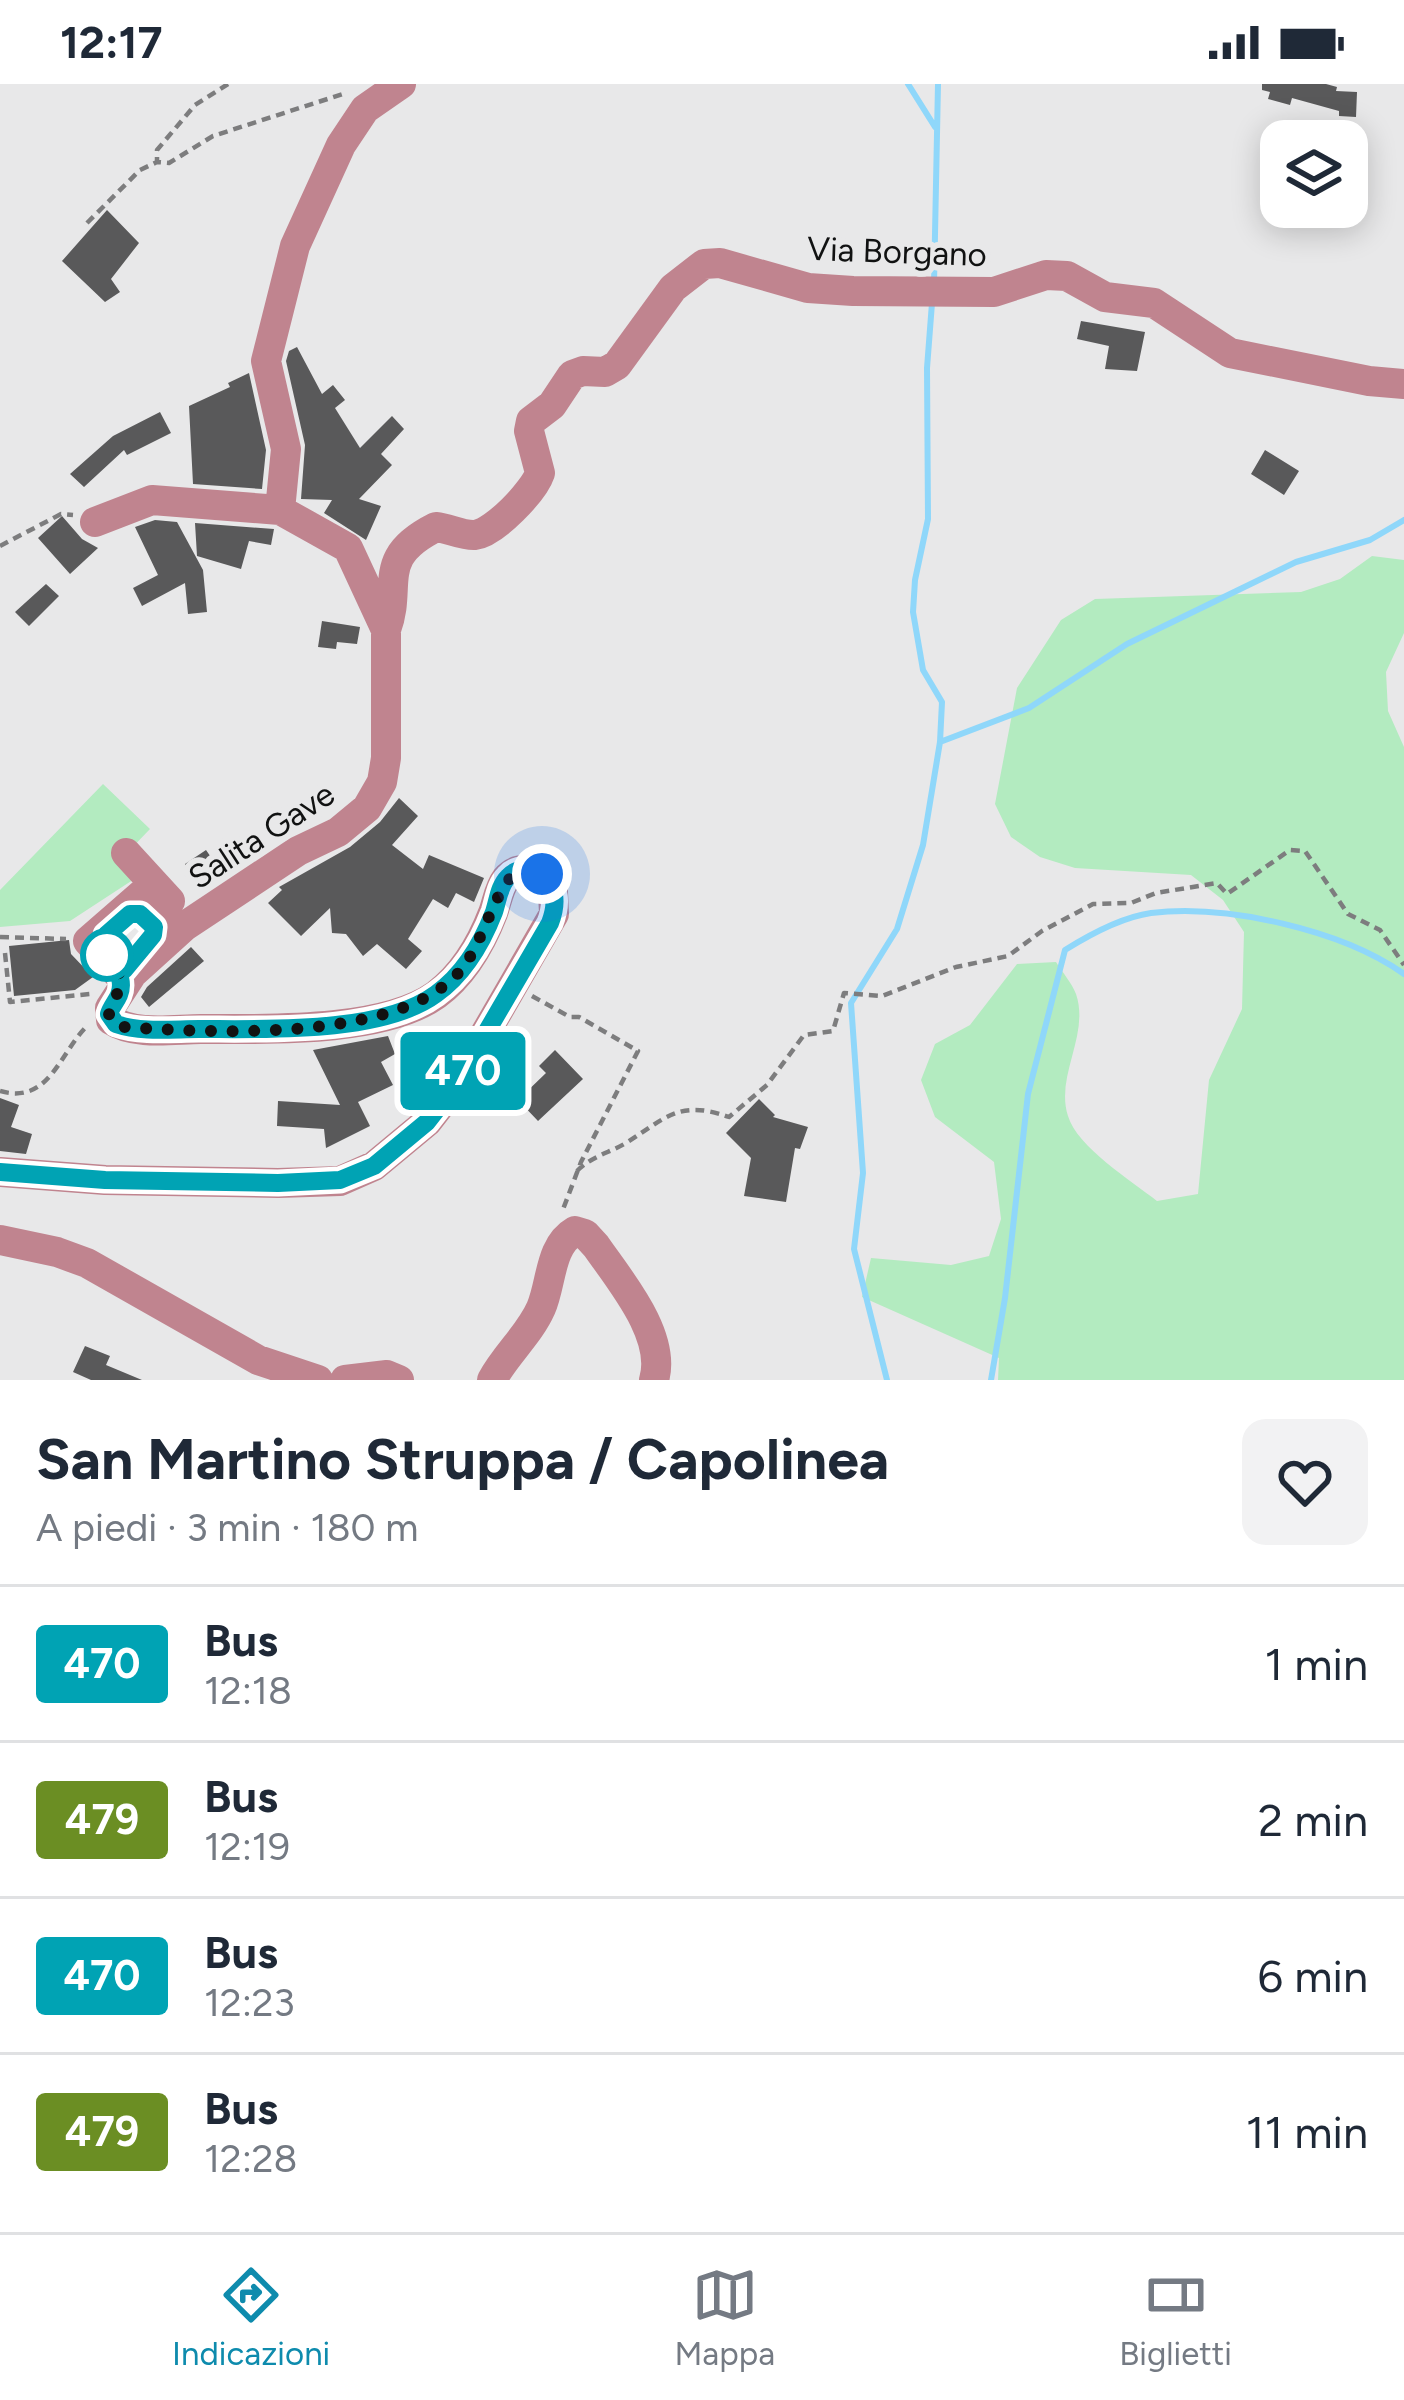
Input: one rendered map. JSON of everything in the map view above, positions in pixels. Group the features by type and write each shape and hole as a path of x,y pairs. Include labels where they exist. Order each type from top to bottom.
{"street":[{"path":"95,522 152,500 280,510 286,449 266,361 295,246 353,127 365,109 401,84"},
{"name":"Via Borgano","path":"386,630 392,611 392,575 402,556 436,527 481,533 521,500 540,473 529,431 531,421 552,405 572,375 604,372 617,364 673,288 704,264 720,263 808,288 853,291 994,292 1046,275 1067,276 1105,297 1154,303 1230,353 1404,384"},
{"name":"Salita Gave","path":"117,993 151,955 191,922 298,851 338,832 367,808 382,782 386,630 347,548 280,510"},
{"path":"126,854 191,922"},
{"path":"0,1172 105,1180 340,1180 374,1166 427,1122 455,1086 555,907 547,878 527,869 506,878 485,932 461,970 419,1004 352,1022 282,1029 124,1027 111,1020 117,993 176,926 142,894 88,941 117,993"},
{"path":"492,1380 536,1318 554,1258 574,1231 590,1239 650,1325 658,1352 654,1380"},
{"path":"0,1240 87,1263 258,1360 318,1380"},
{"path":"345,1380 387,1375 399,1380"}],"path":[{"path":"157,162 157,150 195,105 228,84"},
{"path":"87,224 140,170 157,162 169,163 212,136 346,93"},
{"path":"0,546 61,514 95,522"},
{"path":"578,1171 592,1158 625,1144 677,1111 708,1109 729,1117 767,1085 804,1035 833,1031 844,993 889,995 956,967 1008,956 1093,904 1131,903 1196,884 1217,883 1227,894 1290,850 1305,850 1348,914 1380,930 1404,965"},
{"path":"3,938 88,941"},
{"path":"5,953 10,1002 117,993"},
{"path":"514,986 638,1051 578,1171 562,1215 568,1234"},
{"path":"0,1091 16,1096 42,1086 83,1029 117,993"}],"green space":[{"path":"1372,556 1404,560 1404,633 1386,672 1388,711 1404,747 1404,1380 998,1380 999,1358 862,1297 871,1258 951,1265 989,1256 1001,1219 994,1162 935,1117 921,1080 935,1044 970,1025 1017,964 1056,962 1074,990 1079,1009 1065,1101 1073,1128 1157,1201 1198,1194 1209,1080 1242,1009 1244,932 1223,900 1191,875 1075,868 1040,857 1011,837 995,804 1017,688 1061,620 1095,599 1301,592 1340,579"},
{"path":"103,784 150,829 124,856 142,874 70,921 0,927 0,890"}],"building":[{"path":"1262,84 1326,84 1337,87 1336,91 1357,92 1356,117 1339,116 1339,111 1292,98 1290,105 1268,99 1270,92 1262,90"},
{"path":"107,210 139,243 111,279 120,292 105,302 62,261"},
{"path":"1081,321 1145,332 1137,371 1105,369 1109,346 1077,339"},
{"path":"297,347 322,394 333,385 345,400 335,408 360,448 392,416 404,429 381,454 392,465 359,499 381,506 366,540 324,513 332,500 301,499 305,445 286,361 289,351"},
{"path":"249,373 266,450 262,489 193,484 189,406"},
{"path":"160,412 171,433 127,455 124,450 84,487 70,474 113,436"},
{"path":"1265,450 1299,471 1284,495 1251,474"},
{"path":"62,516 82,539 98,548 70,574 38,538"},
{"path":"155,520 177,522 203,570 207,612 188,614 185,583 142,606 133,588 158,575 135,527"},
{"path":"195,523 274,529 271,545 249,541 241,569 197,556"},
{"path":"46,584 59,596 29,626 15,612"},
{"path":"322,621 360,627 357,644 318,647"},
{"path":"399,798 418,816 392,845 423,869 429,855 484,878 474,902 456,893 448,908 433,899 408,939 422,951 406,969 377,944 363,956 346,934 332,933 330,908 301,936 268,903 282,890 279,887 350,847"},
{"path":"206,850 224,876 203,891 185,864"},
{"path":"69,940 71,954 93,977 75,990 14,996 9,946"},
{"path":"191,947 204,961 149,1007 141,997 147,987"},
{"path":"388,1036 395,1054 381,1062 393,1085 358,1102 370,1126 326,1148 324,1129 277,1126 278,1101 340,1105 313,1050"},
{"path":"555,1050 583,1079 538,1121 518,1100 546,1073 539,1066"},
{"path":"0,1098 19,1105 11,1127 32,1134 26,1154 0,1151"},
{"path":"759,1099 773,1117 808,1127 800,1149 795,1148 786,1202 744,1196 751,1158 726,1133"},
{"path":"85,1346 110,1356 106,1365 142,1380 91,1380 73,1372"}],"waterway":[{"path":"908,84 935,127"},
{"path":"934,284 938,84"},
{"path":"887,1380 854,1249 863,1173 851,1003 897,929 923,845 940,742 942,702 923,670 913,612 928,519 927,368 932,303"},
{"path":"940,742 1029,708 1127,644 1296,562 1370,540 1404,520"},
{"path":"991,1380 1028,1094 1065,950 1140,915 1214,913 1317,933 1404,974"}],"bus line":[{"name":"470","path":"0,1172 105,1180 278,1183 340,1180 374,1166 404,1145 455,1086 550,923 554,892 542,874 527,869 512,873 476,950 443,989 419,1004 352,1022 282,1029 150,1029 116,1024 109,1014 121,989 121,976 104,944 111,928 130,914 140,914 154,927 153,935 124,970"}],"route":[{"path":"107,955 121,976 121,989 109,1014 124,1027 282,1029 352,1022 432,998 476,950 506,878 527,869 542,874"}]}
